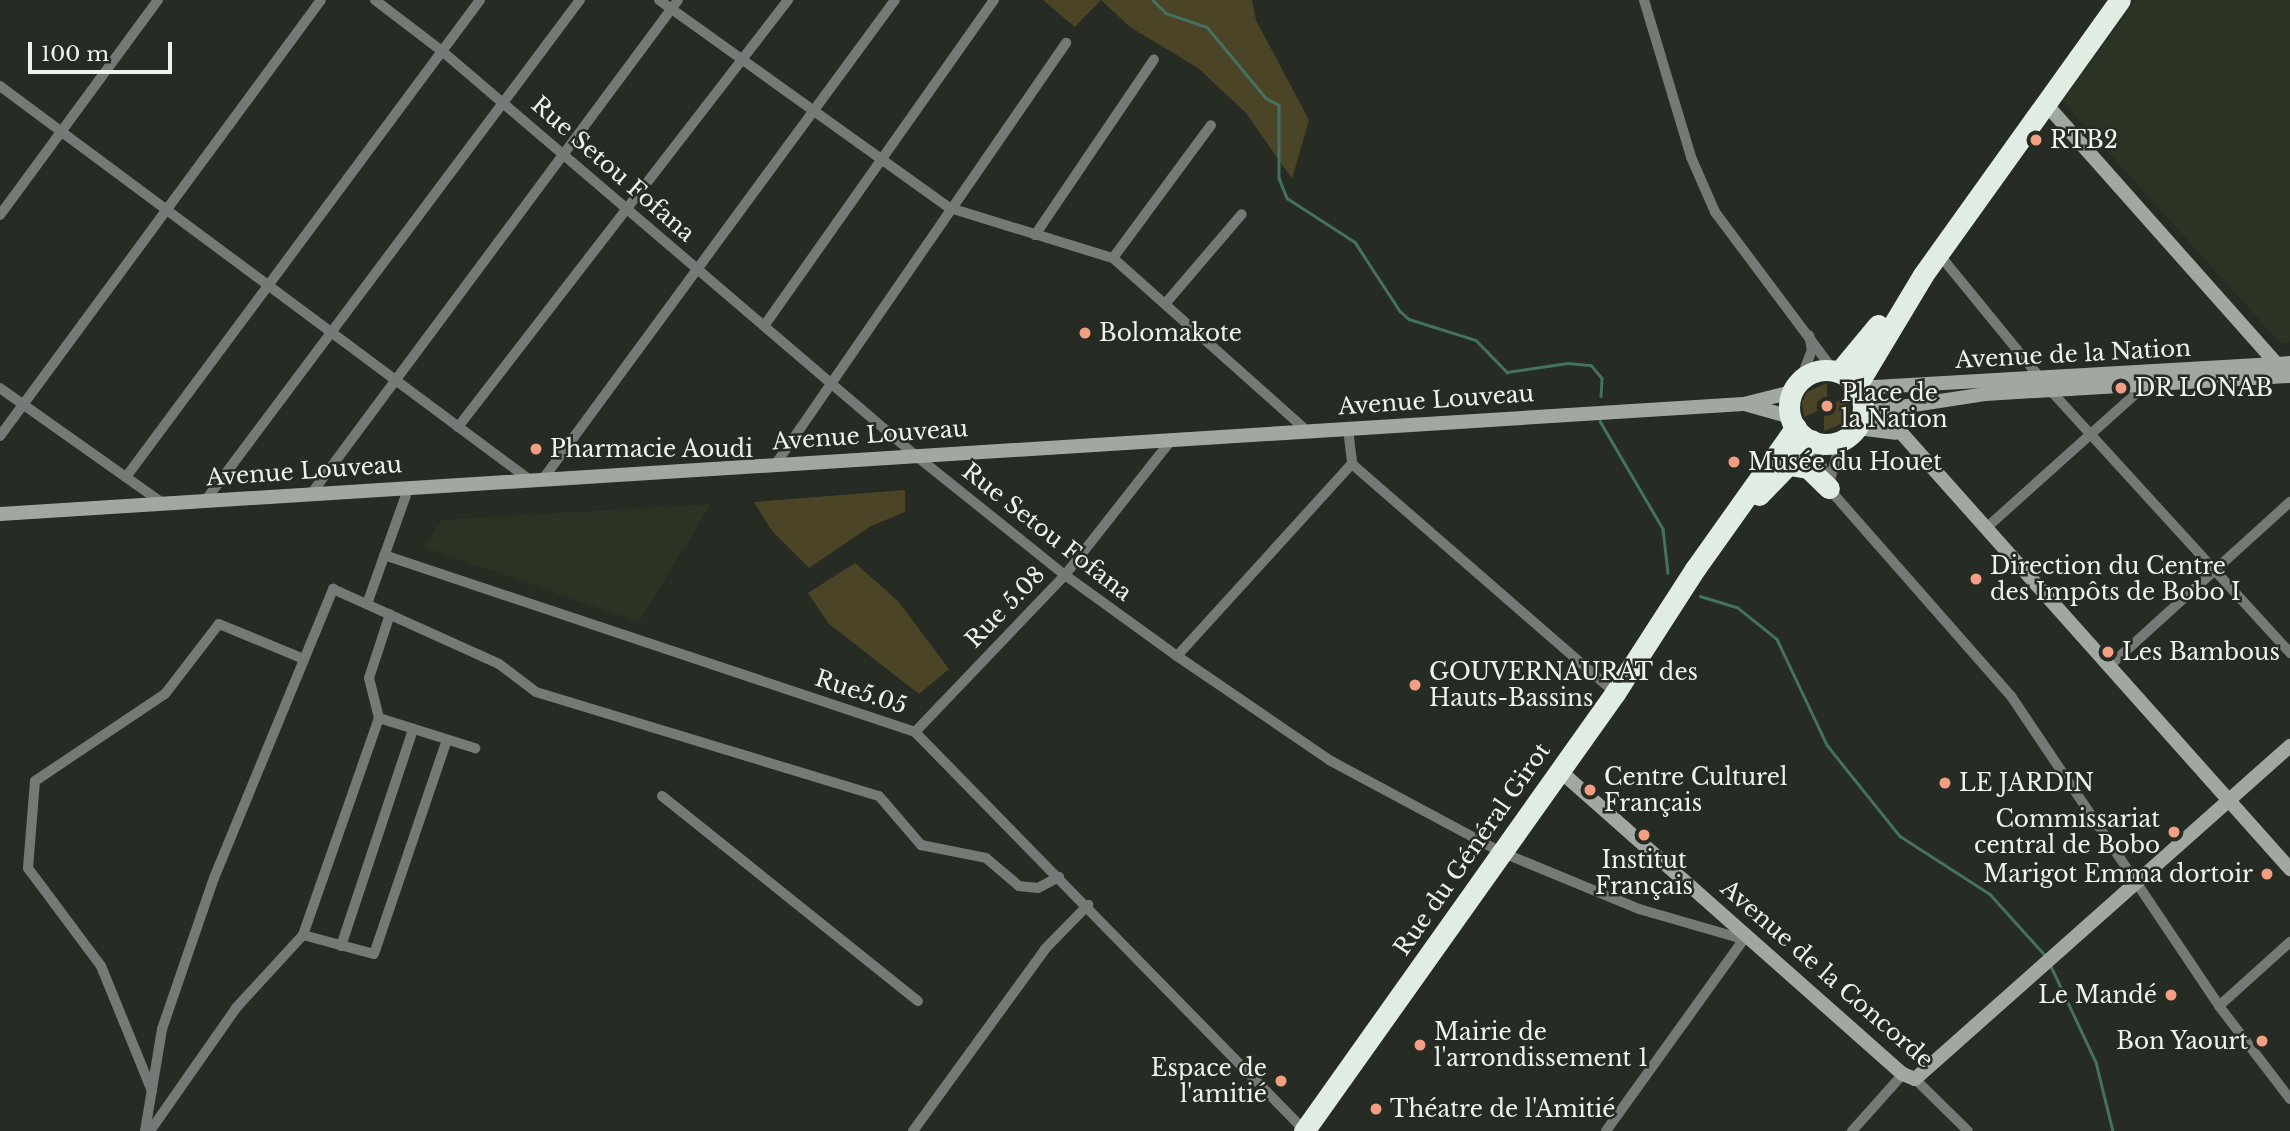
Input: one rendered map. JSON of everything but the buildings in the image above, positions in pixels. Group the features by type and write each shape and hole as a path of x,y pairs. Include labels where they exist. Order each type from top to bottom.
{"highway":[{"path":"1681,596 1695,569 1803,432 1860,423 1859,384 1875,350 1938,253 2120,0"},
{"path":"1836,371 1938,253"},
{"path":"1681,596 1760,493 1789,465 1803,432 1796,386 1819,370 1836,371 1859,384"},
{"path":"1789,465 1808,468 1830,489"},
{"name":"Rue du Général Girot","path":"1304,1131 1681,596"}],"main road":[{"path":"2045,103 2287,372"},
{"name":"Avenue de la Nation","path":"1860,423 1923,400 2047,385 2160,372 2287,372"},
{"name":"Avenue de la Nation","path":"1859,384 2148,383 2287,372"},
{"name":"Avenue Louveau","path":"0,514 1744,404 1796,386"},
{"name":"Avenue Louveau","path":"1744,404 1803,432"},
{"path":"1860,423 1900,435 2290,869"},
{"path":"1860,423 1900,435"},
{"path":"1909,1076 2035,974 2290,746"},
{"name":"Avenue de la Concorde","path":"1559,770 1745,937 1909,1076"}],"street":[{"path":"0,215 158,0"},
{"path":"0,436 321,0"},
{"name":"Rue Setou Fofana","path":"375,0 442,51 915,455 1065,575 1177,656 1331,761 1501,852 1639,909 1745,937"},
{"path":"126,477 480,0"},
{"path":"205,501 580,0"},
{"path":"659,0 675,5 743,60 950,208 1113,258 1307,431"},
{"path":"458,427 788,0"},
{"path":"0,86 168,208 458,427 537,479 697,269 895,0"},
{"path":"764,326 994,0"},
{"path":"1644,0 1691,157 1715,212 1807,329 1836,371"},
{"path":"311,494 675,5"},
{"path":"775,465 1066,43"},
{"path":"1035,235 1154,59"},
{"path":"1113,258 1211,125"},
{"path":"1165,304 1241,214"},
{"path":"1938,253 2047,385 2093,432 2290,653"},
{"path":"1796,386 1812,350 1807,329"},
{"path":"1985,529 2160,372"},
{"path":"0,388 164,504"},
{"path":"1830,489 1832,463 1860,423"},
{"path":"1348,429 1352,464 1615,693"},
{"path":"1803,432 1830,489 2011,696 2219,1006 2286,1085 2290,1099"},
{"name":"Rue 5.08","path":"915,732 1065,575 1171,439"},
{"path":"1177,656 1352,464"},
{"path":"367,604 408,487"},
{"path":"2108,667 2290,502"},
{"name":"Rue5.05","path":"384,555 915,732 1088,905 1304,1131"},
{"path":"148,1131 163,1029 214,878 334,589 499,664 536,692 879,796 921,845 986,858 1019,886 1038,888 1059,877"},
{"path":"148,1131 236,1009 303,935 379,719 369,678 390,614"},
{"path":"152,1091 101,965 28,867 36,782 165,694 219,624 304,659"},
{"path":"379,719 475,748"},
{"path":"341,946 413,729"},
{"path":"303,935 374,954 447,740"},
{"path":"662,796 918,1001"},
{"path":"913,1131 1045,949 1088,905"},
{"path":"1606,1131 1745,937"},
{"path":"2219,1006 2290,942"},
{"path":"1852,1131 1909,1076"},
{"name":"Avenue de la Concorde","path":"1909,1076 1968,1131"}],"shaded area":[{"path":"1043,0 1101,0 1075,27"},
{"path":"1101,0 1252,0 1256,20 1309,120 1292,179 1246,113 1198,68 1130,27"},
{"path":"2136,0 2290,0 2290,342 2280,343 2062,101"},
{"path":"1827,383 1827,397 1817,402 1817,411 1804,417 1802,402 1807,392"},
{"path":"1848,398 1849,412 1844,423 1824,431 1824,416 1834,412 1835,402"},
{"path":"905,490 905,512 871,526 809,568 772,531 754,502"},
{"path":"711,504 639,622 423,547 442,520"},
{"path":"855,563 898,601 949,669 919,694 829,624 808,593"}],"waterway":[{"path":"1153,0 1166,13 1207,27 1266,98 1279,105 1279,178 1287,198 1355,242 1400,311 1409,319 1476,340 1507,372 1567,363 1591,365 1602,378 1601,396"},
{"path":"1600,421 1663,529 1668,573"},
{"path":"1700,596 1737,607 1777,639 1827,745 1900,836 1990,894 2045,955"},
{"path":"2050,964 2096,1062 2113,1131"}],"place":[{"name":"RTB2","path":"2036,140"},
{"name":"Bolomakote","path":"1085,333"},
{"name":"DR LONAB","path":"2121,388"},
{"name":"Place de la Nation","path":"1827,406"},
{"name":"Pharmacie Aoudi","path":"536,449"},
{"name":"Musée du Houet","path":"1734,462"},
{"name":"Direction du Centre des Impôts de Bobo I","path":"1976,579"},
{"name":"Les Bambous","path":"2108,652"},
{"name":"GOUVERNAURAT des Hauts-Bassins","path":"1415,685"},
{"name":"LE JARDIN","path":"1945,783"},
{"name":"Centre Culturel Français","path":"1590,790"},
{"name":"Commissariat central de Bobo","path":"2174,832"},
{"name":"Institut Français","path":"1644,835"},
{"name":"Marigot Emma dortoir","path":"2267,874"},
{"name":"Le Mandé","path":"2171,995"},
{"name":"Bon Yaourt","path":"2262,1041"},
{"name":"Mairie de l'arrondissement 1","path":"1420,1045"},
{"name":"Espace de l'amitié","path":"1281,1081"},
{"name":"Théatre de l'Amitié","path":"1376,1109"}]}
